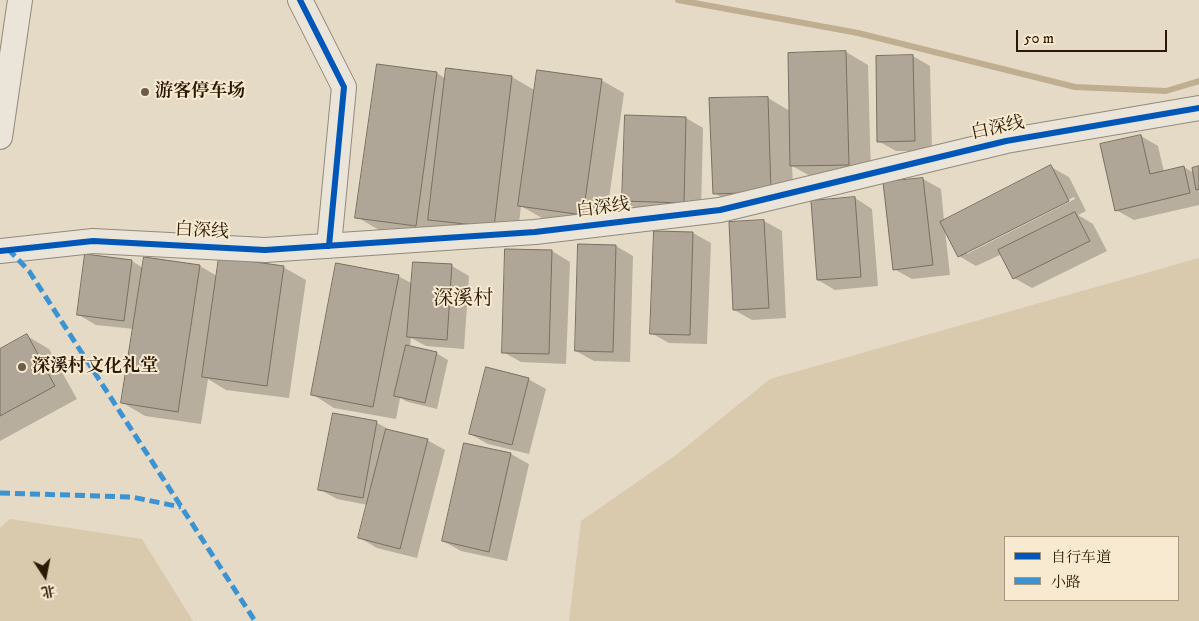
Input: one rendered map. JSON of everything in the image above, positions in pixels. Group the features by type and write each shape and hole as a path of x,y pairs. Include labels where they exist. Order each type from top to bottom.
{"street":[{"path":"0,137 20,0"},
{"path":"300,0 344,87 329,246"},
{"name":"白深线","path":"0,251 94,241 264,250 536,232 720,210 1006,141 1199,108"}],"shaded area":[{"path":"1199,258 1199,621 569,621 581,521 676,455 770,379"},
{"path":"10,519 142,539 193,621 0,621 0,528"}],"building":[{"path":"846,51 849,165 790,166 788,53"},
{"path":"913,55 915,141 877,142 876,56"},
{"path":"377,64 437,72 416,226 355,218"},
{"path":"446,68 512,76 494,227 428,220"},
{"path":"537,70 602,79 583,215 518,206"},
{"path":"768,97 771,192 713,194 709,98"},
{"path":"625,115 686,117 684,203 622,201"},
{"path":"1141,135 1150,174 1184,166 1190,193 1115,211 1100,144"},
{"path":"1051,165 1069,201 958,257 940,222"},
{"path":"1199,166 1199,189 1196,190 1192,168"},
{"path":"923,178 933,265 893,270 883,182"},
{"path":"855,197 861,277 817,280 811,201"},
{"path":"1075,212 1090,241 1013,279 998,250"},
{"path":"764,220 769,308 733,310 729,222"},
{"path":"654,231 693,232 690,335 650,334"},
{"path":"578,244 616,245 613,352 575,351"},
{"path":"505,249 552,250 549,354 502,353"},
{"path":"85,254 132,260 124,321 77,315"},
{"path":"144,257 200,265 178,412 121,403"},
{"path":"219,257 284,266 267,386 202,377"},
{"path":"413,262 452,264 447,340 407,337"},
{"path":"336,263 399,275 373,407 311,395"},
{"name":"深溪村文化礼堂","path":"27,334 55,386 0,416 0,349"},
{"path":"406,345 437,352 425,403 394,396"},
{"path":"486,367 529,378 512,445 469,434"},
{"path":"333,413 377,421 363,498 318,490"},
{"path":"386,429 428,439 400,549 358,538"},
{"path":"464,443 511,453 489,552 442,541"}],"waterway":[{"path":"678,0 858,33 1075,87 1166,91 1199,81"}],"marked path":[{"path":"8,249 29,271 255,621"},
{"path":"0,493 132,497 181,507"}],"cycle path":[{"path":"300,0 344,87 329,246"},
{"path":"0,251 93,241 265,250 535,232 720,210 1006,141 1199,108"}],"place":[{"name":"游客停车场","path":"145,92"},
{"name":"深溪村文化礼堂","path":"22,367"}],"district":[{"name":"深溪村","path":"463,300"}]}
